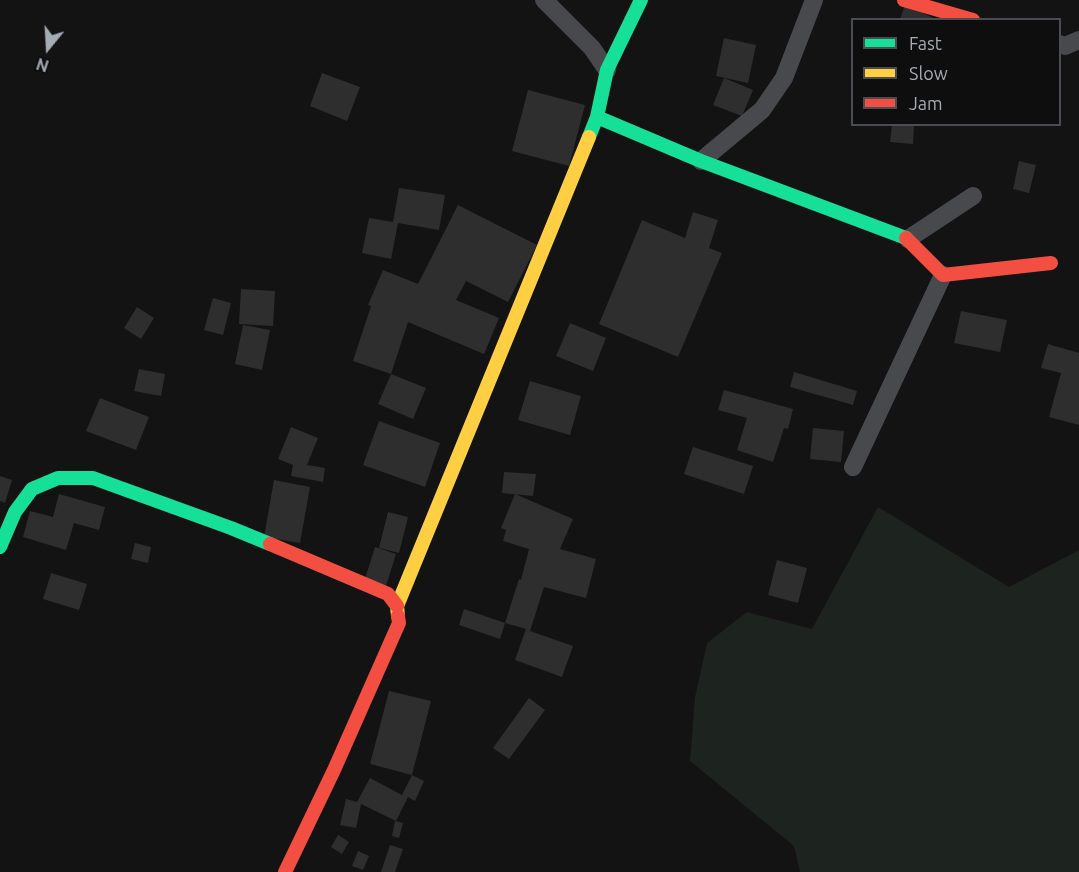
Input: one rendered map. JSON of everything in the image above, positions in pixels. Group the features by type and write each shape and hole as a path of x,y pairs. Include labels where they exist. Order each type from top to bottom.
{"street":[{"path":"544,0 592,48 607,70"},
{"path":"285,872 334,770 399,623 397,606 597,117 607,70 641,0"},
{"path":"701,161 762,110 784,78 814,0"},
{"path":"904,0 966,18"},
{"path":"1061,45 1065,46 1079,40"},
{"path":"597,117 701,161 908,239 943,275"},
{"path":"908,239 973,196"},
{"path":"943,275 1051,263"},
{"path":"853,467 943,275"},
{"path":"0,548 15,512 32,489 58,478 93,478 231,528 388,594 397,606"}],"shaded area":[{"path":"878,507 1009,587 1079,550 1079,872 800,872 794,846 690,761 695,697 707,643 747,612 812,629"}],"building":[{"path":"905,4 933,18 901,18"},
{"path":"724,38 756,45 748,83 716,76"},
{"path":"322,73 360,87 347,121 310,106"},
{"path":"724,78 753,90 742,116 713,105"},
{"path":"528,90 585,105 569,166 512,151"},
{"path":"892,126 914,126 913,144 890,142"},
{"path":"1019,161 1036,165 1029,193 1013,189"},
{"path":"399,188 445,195 439,230 398,223 391,259 362,253 369,218 393,222"},
{"path":"458,205 537,245 508,302 466,281 456,300 499,318 484,354 408,322 391,374 353,361 371,306 368,305 383,270 418,284"},
{"path":"693,212 718,220 709,248 722,253 678,357 599,324 642,220 685,238"},
{"path":"241,289 275,291 273,326 239,324"},
{"path":"213,298 231,303 223,335 204,330"},
{"path":"137,307 154,318 141,339 124,328"},
{"path":"961,311 1007,320 1000,352 954,343"},
{"path":"570,323 606,338 593,371 556,356"},
{"path":"243,325 270,330 262,370 235,364"},
{"path":"1048,344 1079,353 1079,425 1049,417 1061,373 1041,368"},
{"path":"139,369 165,374 161,396 134,391"},
{"path":"794,372 857,391 853,405 790,387"},
{"path":"391,374 426,388 413,419 378,404"},
{"path":"530,381 581,396 570,435 518,420"},
{"path":"724,390 793,409 788,429 784,428 773,462 737,450 747,418 718,410"},
{"path":"100,398 149,417 136,450 86,431"},
{"path":"379,421 440,443 425,487 363,465"},
{"path":"291,427 318,438 307,465 325,468 323,482 291,476 293,465 278,459"},
{"path":"813,428 844,431 841,462 810,459"},
{"path":"693,447 753,466 744,494 684,474"},
{"path":"504,472 536,474 533,496 502,493"},
{"path":"0,476 12,480 5,503 0,501"},
{"path":"274,480 310,487 300,543 264,537"},
{"path":"59,494 105,507 99,530 74,523 66,550 23,537 30,511 53,517"},
{"path":"515,494 573,519 560,549 596,559 586,598 544,587 530,631 573,646 562,677 515,660 526,629 505,623 519,579 521,580 529,549 503,541 506,530 501,528"},
{"path":"388,512 408,517 399,553 379,548"},
{"path":"135,543 151,547 148,563 131,559"},
{"path":"375,547 396,554 386,586 365,579"},
{"path":"777,560 807,568 798,603 768,595"},
{"path":"51,573 87,584 79,610 43,599"},
{"path":"464,609 505,623 500,639 459,625"},
{"path":"389,691 431,701 412,775 370,764"},
{"path":"529,698 545,710 509,759 493,748"},
{"path":"412,775 424,781 415,801 408,797 396,821 361,804 356,828 340,825 346,799 357,802 370,778 402,795"},
{"path":"395,821 403,823 399,838 392,836"},
{"path":"338,835 349,842 342,854 331,847"},
{"path":"390,845 403,849 395,872 381,872"},
{"path":"358,851 369,856 363,870 352,866"}],"traffic: fast":[{"path":"589,137 597,117 607,70 641,0"},
{"path":"597,117 701,161 906,238"},
{"path":"0,547 15,512 32,489 58,478 93,478 270,544"}],"traffic: slow":[{"path":"398,616 397,606 589,137"}],"traffic: jam":[{"path":"904,0 966,18"},
{"path":"906,238 943,275 1051,263"},
{"path":"270,544 388,594 397,606"},
{"path":"285,872 334,770 399,623 398,616"}]}
